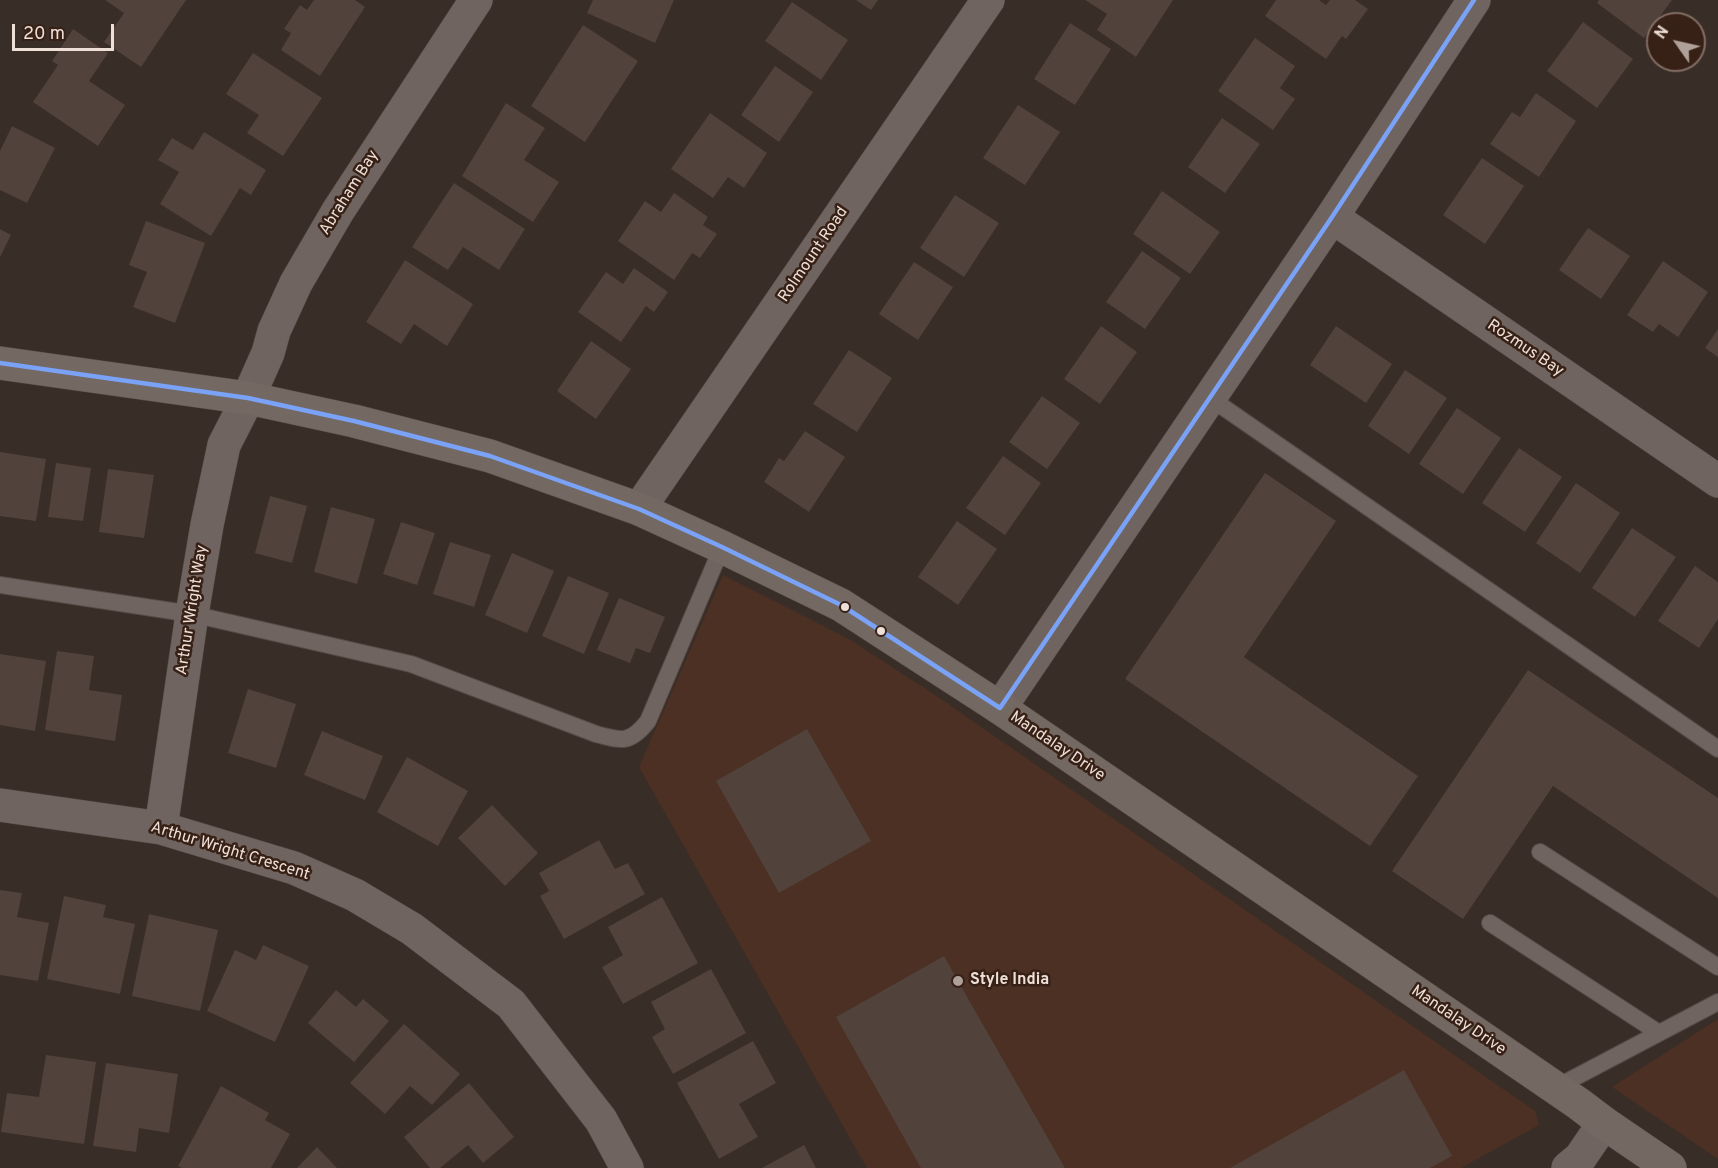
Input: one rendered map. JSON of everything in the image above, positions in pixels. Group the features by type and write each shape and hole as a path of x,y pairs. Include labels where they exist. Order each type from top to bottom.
{"street":[{"name":"Abraham Bay","path":"248,398 268,353 274,331 296,283 338,211 476,0"},
{"name":"Rolmount Road","path":"639,509 988,0"},
{"path":"1000,708 1332,217 1474,0"},
{"name":"Rozmus Bay","path":"1332,217 1718,481"},
{"name":"Mandalay Drive","path":"0,363 248,398 354,421 490,456 639,509 722,547 841,605 1000,708 1670,1168"},
{"name":"Arthur Wright Way","path":"161,828 207,525 224,445 248,398"},
{"name":"Arthur Wright Crescent","path":"0,805 161,828 294,868 355,895 412,929 511,1004 601,1120 627,1168"},
{"path":"1568,1168 1580,1158 1604,1123"}],"lane":[{"path":"1210,398 1718,749"},
{"path":"0,585 192,614 411,664 596,734 620,740 638,734 648,721 722,547"},
{"path":"1540,852 1718,967"},
{"path":"1490,923 1659,1033"},
{"path":"1555,1088 1718,1002"}],"shaded area":[{"path":"723,575 849,639 938,697 1535,1111 1539,1125 1461,1168 867,1168 639,767"},
{"path":"1718,1019 1718,1159 1612,1087"}],"building":[{"path":"105,0 186,0 141,67 104,42 124,13"},
{"path":"314,0 355,0 365,7 320,76 281,50 291,33 284,29 300,5 307,10"},
{"path":"593,0 674,0 655,43 587,13"},
{"path":"856,0 878,0 871,10"},
{"path":"1085,0 1173,0 1136,57 1097,30 1107,14"},
{"path":"1276,0 1319,0 1326,5 1330,0 1355,0 1368,9 1346,39 1342,36 1326,59 1265,16"},
{"path":"1599,0 1672,0 1663,12 1646,12 1644,38 1597,3"},
{"path":"792,2 848,40 821,80 765,41"},
{"path":"1583,22 1633,59 1597,108 1547,71"},
{"path":"1070,23 1111,49 1075,105 1034,79"},
{"path":"583,25 638,61 585,142 531,106"},
{"path":"73,29 108,53 89,81 125,105 98,146 33,102 58,65 52,61"},
{"path":"1255,38 1295,66 1280,88 1295,99 1273,130 1218,91"},
{"path":"253,53 322,98 283,156 247,133 259,115 226,94"},
{"path":"775,66 813,92 779,142 741,115"},
{"path":"1536,93 1576,121 1539,177 1490,144 1512,112 1520,117"},
{"path":"506,103 545,128 524,160 559,182 533,222 462,176"},
{"path":"1018,105 1060,132 1025,185 983,158"},
{"path":"710,113 767,153 744,188 728,177 713,198 671,169"},
{"path":"1222,118 1260,144 1225,193 1188,167"},
{"path":"12,126 55,148 27,203 0,190 0,151"},
{"path":"204,132 266,170 251,195 240,188 211,236 160,204 179,172 158,160 172,138 193,150"},
{"path":"1482,158 1524,186 1485,244 1443,215"},
{"path":"454,183 525,229 499,270 463,247 448,270 412,247"},
{"path":"1162,191 1220,232 1190,274 1133,234"},
{"path":"674,193 708,217 703,225 717,234 700,258 692,253 674,280 618,241 645,201 661,212"},
{"path":"955,195 999,223 964,277 920,248"},
{"path":"146,221 205,243 175,323 133,307 147,272 129,265"},
{"path":"1588,228 1630,256 1601,299 1559,270"},
{"path":"0,229 11,235 0,257"},
{"path":"1142,251 1181,278 1145,329 1106,302"},
{"path":"405,260 473,304 447,346 414,324 401,344 366,322"},
{"path":"1663,261 1708,292 1678,337 1659,324 1653,332 1627,315"},
{"path":"914,262 953,287 918,340 879,314"},
{"path":"634,268 668,292 654,312 646,306 621,342 578,312 606,272 623,284"},
{"path":"1101,326 1137,352 1100,404 1064,379"},
{"path":"1336,326 1392,364 1366,403 1310,365"},
{"path":"1718,329 1718,357 1705,348"},
{"path":"591,341 631,369 596,419 557,391"},
{"path":"849,350 892,378 857,432 813,404"},
{"path":"1405,370 1447,398 1409,454 1368,426"},
{"path":"1042,396 1080,423 1047,469 1009,442"},
{"path":"1457,408 1501,438 1463,494 1419,464"},
{"path":"805,431 845,457 809,512 764,482 779,458 784,461"},
{"path":"1519,448 1562,477 1525,532 1482,503"},
{"path":"0,452 46,459 36,521 0,516"},
{"path":"1003,456 1041,483 1005,535 966,508"},
{"path":"56,463 91,468 83,521 48,517"},
{"path":"108,469 154,475 144,538 99,532"},
{"path":"1265,473 1336,521 1244,657 1418,776 1370,846 1125,679"},
{"path":"1576,483 1620,513 1580,573 1536,543"},
{"path":"270,496 307,506 292,563 255,553"},
{"path":"331,507 375,519 357,584 314,572"},
{"path":"957,521 997,549 958,605 918,577"},
{"path":"401,522 435,533 417,585 383,574"},
{"path":"1632,528 1676,557 1635,617 1592,588"},
{"path":"450,542 491,555 474,607 433,594"},
{"path":"512,553 554,571 527,633 485,615"},
{"path":"1695,566 1718,582 1718,619 1699,648 1658,621"},
{"path":"568,576 609,593 584,654 542,636"},
{"path":"619,598 665,617 650,653 636,648 630,663 597,650"},
{"path":"57,651 94,656 89,690 122,695 115,741 45,730"},
{"path":"0,654 46,661 35,731 0,725"},
{"path":"1528,670 1718,798 1718,898 1553,786 1463,919 1392,871"},
{"path":"248,689 296,704 276,768 228,753"},
{"path":"807,729 871,841 779,893 716,781"},
{"path":"322,731 383,756 365,800 304,775"},
{"path":"407,757 468,791 438,846 377,812"},
{"path":"492,805 538,853 505,886 458,838"},
{"path":"599,840 615,869 628,863 645,894 564,939 540,896 549,891 539,873"},
{"path":"0,890 22,893 17,917 49,923 38,981 0,975"},
{"path":"64,896 106,905 103,917 135,924 120,994 47,979"},
{"path":"662,897 698,963 623,1004 602,967 623,955 608,927"},
{"path":"149,914 218,930 200,1011 132,996"},
{"path":"263,945 309,966 275,1042 207,1011 235,950 256,960"},
{"path":"944,956 1065,1168 921,1168 836,1017"},
{"path":"711,969 746,1033 673,1074 652,1037 665,1029 651,1002"},
{"path":"336,990 356,1007 363,999 389,1021 354,1062 308,1023"},
{"path":"404,1024 460,1074 432,1105 410,1086 385,1114 350,1083"},
{"path":"753,1041 776,1083 739,1104 758,1137 719,1159 677,1083"},
{"path":"46,1055 96,1062 84,1144 1,1132 7,1093 39,1097"},
{"path":"106,1063 178,1074 169,1133 139,1128 136,1152 93,1146"},
{"path":"1404,1070 1452,1156 1430,1168 1230,1168"},
{"path":"469,1083 514,1137 483,1163 468,1145 440,1168 430,1168 404,1137"},
{"path":"221,1086 269,1113 265,1120 290,1134 271,1168 182,1168 178,1166"},
{"path":"804,1145 816,1168 762,1168"},
{"path":"317,1147 337,1168 297,1168"}],"transit line":[{"path":"1000,708 1332,217 1474,0"},
{"path":"0,363 248,398 354,421 490,456 639,509 841,605 1000,708"}],"place":[{"name":"Style India","path":"958,981"}]}
